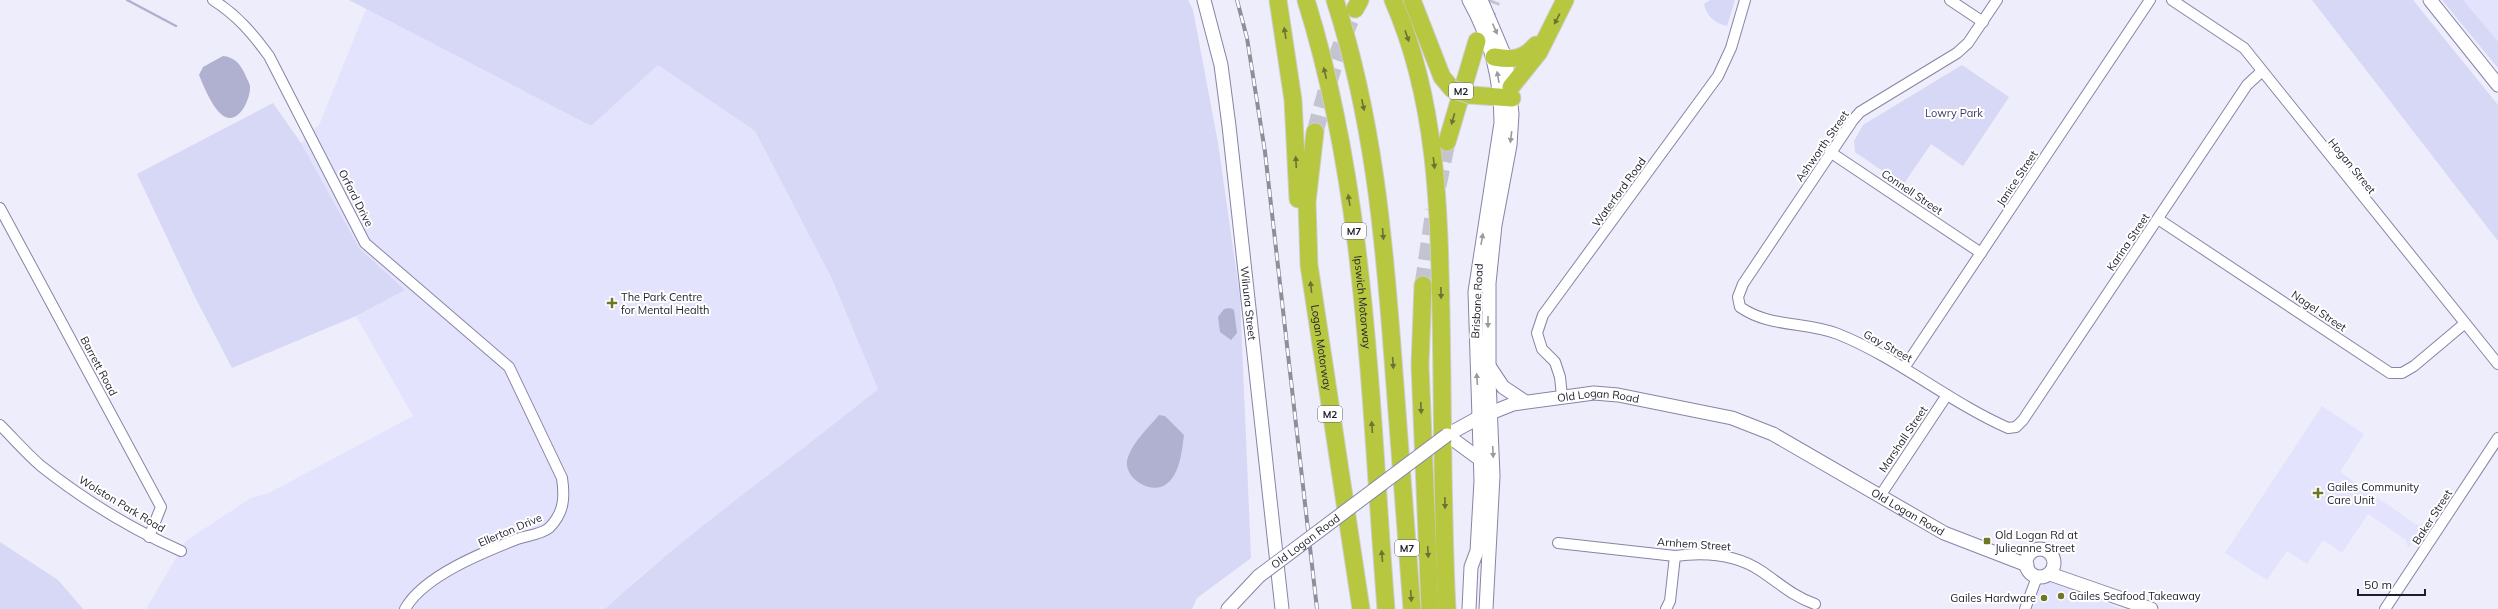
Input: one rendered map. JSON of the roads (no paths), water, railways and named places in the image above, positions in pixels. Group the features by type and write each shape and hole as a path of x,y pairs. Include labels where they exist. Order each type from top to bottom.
{"highway":[{"path":"1278,0 1293,100 1298,201 1307,226"},
{"name":"Ipswich Motorway","path":"1306,0 1340,142 1359,267 1386,609"},
{"name":"M7","path":"1335,0 1354,62 1364,108 1381,214 1412,609"},
{"path":"1393,0 1417,70 1426,107 1436,180 1447,609"},
{"path":"1412,0 1445,83 1452,89 1470,95 1508,94 1539,52 1565,0"},
{"path":"1500,58 1524,56 1547,37"},
{"name":"M2","path":"1447,142 1477,41"},
{"name":"Logan Motorway","path":"1315,132 1308,180 1307,226 1312,294 1361,609"},
{"path":"1423,285 1420,365 1430,609"}],"main road":[{"name":"Wilruna Street","path":"1204,0 1221,65 1229,126 1282,609"},
{"name":"Brisbane Road","path":"1468,0 1500,58"},
{"name":"Brisbane Road","path":"1481,0 1500,58 1508,94 1510,145 1491,253 1488,309 1493,476 1486,609"},
{"path":"2430,0 2498,85"},
{"name":"Brisbane Road","path":"1469,609 1472,567 1477,551 1481,460 1478,418 1475,292 1479,255 1508,94"},
{"path":"1489,366 1503,387 1524,401"},
{"name":"Old Logan Road","path":"1228,609 1258,576 1451,435 1478,418 1524,401 1594,393 1618,395 1732,418 1773,434 1944,533 2001,554 2028,560"},
{"path":"1451,435 1481,460"},
{"path":"2047,571 2050,554 2042,550 2028,560 2030,572 2047,571 2146,608"},
{"path":"1477,551 1479,609"}],"street":[{"name":"Orford Drive","path":"213,0 238,18 253,34 269,56 365,243 509,367 515,377"},
{"name":"Waterford Road","path":"1562,396 1560,377 1554,362 1542,349 1536,333 1543,315 1718,76 1731,48 1745,0"},
{"path":"1950,0 1983,22"},
{"name":"Ashworth Street","path":"1740,307 1738,297 1742,284 1830,152 1860,112 1957,53 1968,43 1997,0"},
{"name":"Janice Street","path":"1904,368 2150,0"},
{"name":"Hogan Street","path":"2172,0 2244,48 2261,72 2498,364"},
{"name":"Karina Street","path":"2016,427 2023,420 2247,85 2261,72"},
{"name":"Connell Street","path":"1830,152 1981,253"},
{"name":"Barrett Road","path":"0,208 161,507 149,537"},
{"name":"Nagel Street","path":"2158,219 2390,373 2402,373 2414,366 2464,324"},
{"name":"Gay Street","path":"1740,307 1754,317 1836,334 1904,368 1996,423 2008,428 2016,427"},
{"name":"Ellerton Drive","path":"405,609 418,593 431,581 494,548 547,529 562,511 564,492 558,468 515,377"},
{"name":"Marshall Street","path":"1880,496 1947,395"},
{"name":"Wolston Park Road","path":"0,426 40,465 91,502 149,537 181,551"},
{"name":"Baker Street","path":"2385,609 2498,438"},
{"name":"Arnhem Street","path":"1558,543 1675,556 1706,554 1725,556 1741,560 1760,570 1802,600 1815,604"},
{"path":"1666,609 1670,601 1675,556"},
{"path":"2025,609 2047,571"}],"waterway":[{"path":"127,0 176,26"}],"tunnel":[{"path":"1482,26 1492,0"},
{"path":"1315,132 1343,39 1355,9"},
{"path":"1438,186 1447,142"},
{"path":"1423,285 1434,210"}],"railway":[{"path":"1237,0 1247,38 1265,152 1317,609"}],"place":[{"name":"The Park Centre for Mental Health","path":"612,303"},
{"name":"Gailes Community Care Unit","path":"2318,493"},
{"name":"Old Logan Rd at Julieanne Street","path":"1987,541"},
{"name":"Gailes Seafood Takeaway","path":"2061,596"},
{"name":"Gailes Hardware","path":"2044,598"}],"park label":[{"name":"Lowry Park","path":"1954,113"}]}
